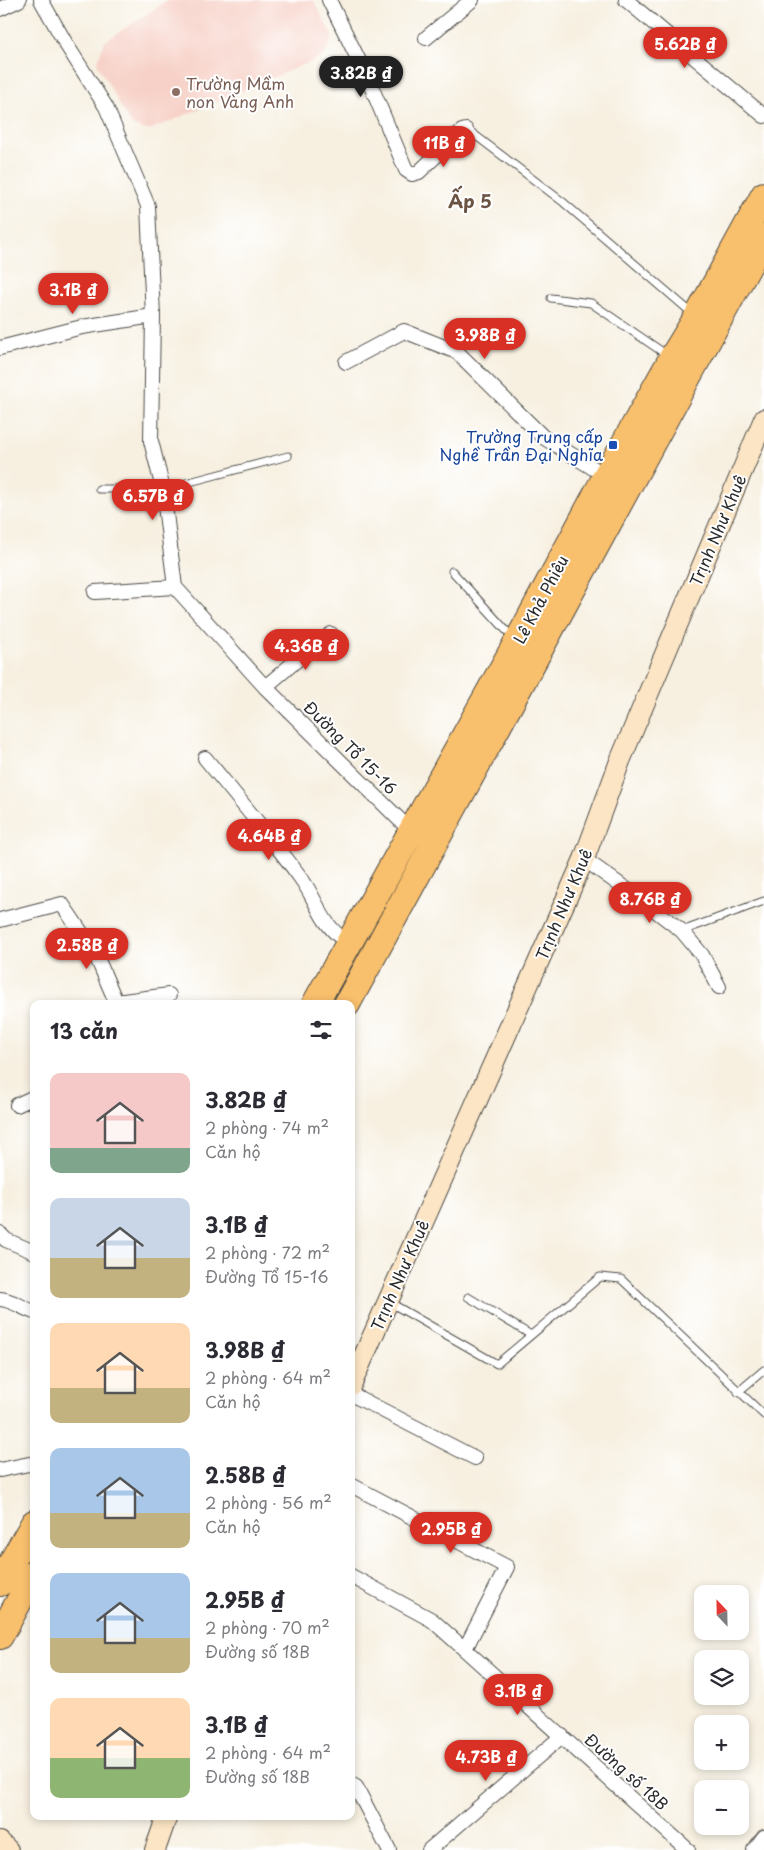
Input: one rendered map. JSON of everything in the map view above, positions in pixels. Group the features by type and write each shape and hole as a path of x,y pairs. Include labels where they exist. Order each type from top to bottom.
{"highway":[{"name":"Lê Khả Phiêu","path":"317,1000 517,642 606,476 764,195"},
{"name":"Lê Khả Phiêu","path":"349,1000 757,267 764,237"},
{"path":"0,1583 30,1530"},
{"path":"0,1636 30,1581"}],"street":[{"path":"0,9 19,0"},
{"path":"41,0 106,107 148,206 153,316 152,441 163,489 175,587 95,592"},
{"path":"329,0 369,81 406,170 412,174 419,172 462,131 466,130"},
{"path":"426,38 472,0"},
{"path":"626,0 764,116"},
{"path":"0,348 82,327 153,316"},
{"path":"346,362 404,331 457,352 543,437 606,476"},
{"name":"Trịnh Như Khuê","path":"355,1376 584,859 620,761 764,419"},
{"name":"Đường Tổ 15-16","path":"175,587 265,687 412,832"},
{"path":"265,687 331,634"},
{"path":"205,758 301,879 322,918 334,934 349,944"},
{"path":"584,859 651,906 682,931 702,955 719,988"},
{"path":"0,920 62,904 95,952 115,1000"},
{"path":"17,1105 30,1098"},
{"path":"0,1234 6,1240 30,1250"},
{"path":"0,1299 9,1300 30,1311"},
{"path":"355,1396 475,1458"},
{"path":"0,1470 30,1464"},
{"path":"355,1488 507,1567 465,1650"},
{"name":"Đường số 18B","path":"355,1578 432,1620 688,1850"},
{"path":"429,1850 562,1736"},
{"path":"355,1786 389,1850"},
{"path":"155,1850 166,1820"},
{"path":"754,1850 764,1837"},
{"path":"0,1842 8,1850"}],"lane":[{"path":"466,130 563,202 697,317"},
{"path":"551,298 591,303 672,358"},
{"path":"99,489 163,489 210,475 288,456"},
{"path":"452,571 517,642"},
{"path":"682,931 764,901"},
{"path":"388,1301 497,1364 600,1277 621,1279 764,1416"},
{"path":"468,1297 531,1335"},
{"path":"738,1392 764,1370"}],"shaded area":[{"name":"Trường Mầm non Vàng Anh","path":"168,0 313,0 331,33 332,39 324,56 150,130 146,130 134,126 129,121 97,64 104,42"}],"place":[{"name":"Trường Mầm non Vàng Anh","path":"176,92"},
{"name":"Trường Trung cấp Nghề Trần Đại Nghĩa","path":"613,445"}],"district":[{"name":"Ấp 5","path":"470,200"}]}
